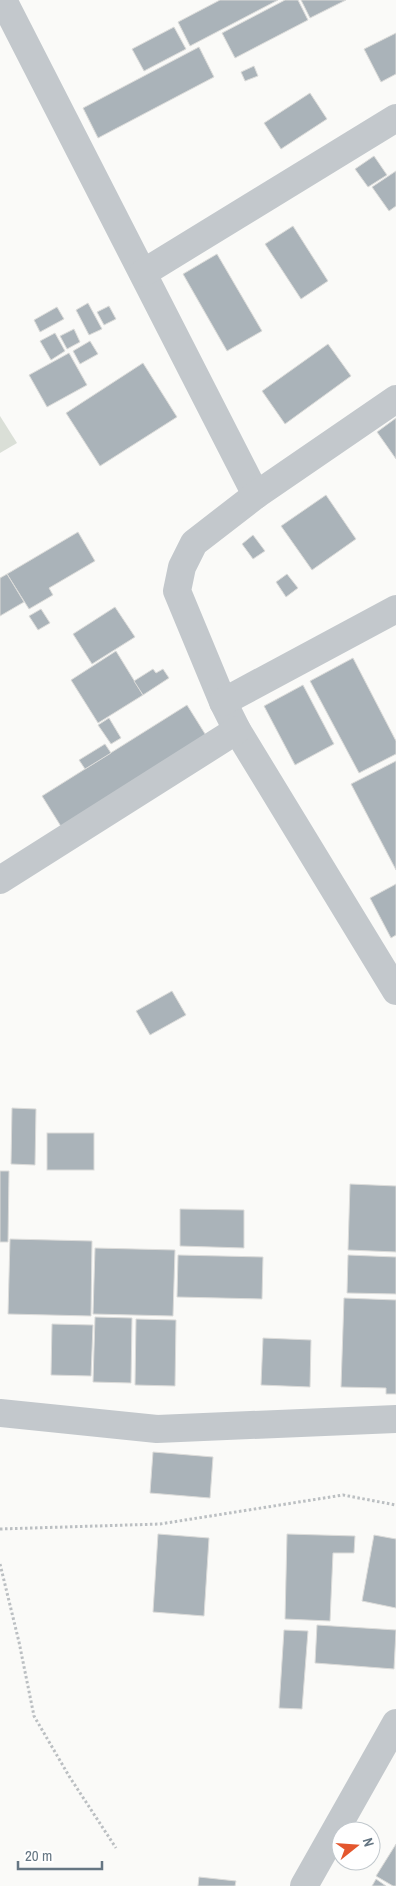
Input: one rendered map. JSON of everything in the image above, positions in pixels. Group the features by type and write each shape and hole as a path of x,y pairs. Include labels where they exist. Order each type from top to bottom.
{"street":[{"path":"3,0 256,494"},
{"path":"143,273 396,118"},
{"path":"396,399 256,494 194,543 182,567 177,591 223,702 237,730 396,991"},
{"path":"223,702 396,610"},
{"path":"0,880 237,730"},
{"path":"0,1413 157,1429 396,1419"},
{"path":"304,1886 396,1724"}],"path":[{"path":"0,1529 160,1524 343,1495 396,1505"},
{"path":"0,1564 20,1642 34,1716 69,1776 116,1848"}],"shaded area":[{"path":"0,416 17,443 0,453"}],"building":[{"path":"220,0 278,0 190,46 178,22"},
{"path":"285,0 298,0 308,20 235,58 222,33"},
{"path":"301,0 346,0 310,18"},
{"path":"174,27 186,49 144,71 132,49"},
{"path":"396,33 396,74 381,82 364,49"},
{"path":"199,47 214,77 98,138 83,108"},
{"path":"254,66 258,76 245,81 241,72"},
{"path":"310,93 327,119 281,149 264,123"},
{"path":"374,156 387,175 368,187 355,169"},
{"path":"396,171 396,206 389,211 372,187"},
{"path":"293,226 328,281 301,299 265,244"},
{"path":"217,254 262,331 227,351 183,274"},
{"path":"88,303 102,329 89,335 76,310"},
{"path":"109,306 116,319 104,325 97,312"},
{"path":"57,307 64,319 40,332 34,320"},
{"path":"74,329 80,342 67,349 60,336"},
{"path":"55,333 65,351 51,360 40,341"},
{"path":"90,341 98,354 80,364 73,351"},
{"path":"328,344 351,376 285,424 262,391"},
{"path":"69,353 87,385 47,407 29,375"},
{"path":"143,363 177,417 100,466 66,413"},
{"path":"396,418 396,459 377,432"},
{"path":"326,495 356,539 312,570 281,526"},
{"path":"78,532 95,561 49,588 53,595 29,609 7,574"},
{"path":"253,535 265,551 253,559 242,544"},
{"path":"7,574 24,602 0,616 0,578"},
{"path":"287,574 298,588 286,597 276,582"},
{"path":"115,607 135,637 92,664 73,634"},
{"path":"41,609 50,623 38,630 29,616"},
{"path":"116,651 143,695 98,723 71,680"},
{"path":"353,658 396,741 396,754 359,773 310,681"},
{"path":"153,669 156,673 163,669 169,678 143,695 134,681"},
{"path":"303,685 334,744 295,765 264,706"},
{"path":"187,705 207,737 62,828 42,796"},
{"path":"109,718 121,738 111,744 98,725"},
{"path":"105,744 111,753 85,769 79,760"},
{"path":"396,761 396,870 351,784"},
{"path":"396,884 396,935 391,938 370,898"},
{"path":"172,991 186,1015 150,1035 136,1011"},
{"path":"12,1108 36,1109 35,1165 11,1164"},
{"path":"47,1133 94,1133 94,1170 47,1170"},
{"path":"0,1171 9,1171 8,1242 0,1242"},
{"path":"350,1184 396,1186 396,1252 348,1250"},
{"path":"180,1209 244,1210 244,1248 180,1246"},
{"path":"10,1239 92,1241 91,1316 8,1314"},
{"path":"95,1248 175,1250 173,1316 93,1314"},
{"path":"178,1255 263,1257 262,1299 177,1297"},
{"path":"348,1255 396,1257 396,1294 347,1293"},
{"path":"344,1298 396,1300 396,1394 386,1394 386,1388 341,1387"},
{"path":"95,1317 132,1318 131,1383 93,1382"},
{"path":"136,1319 176,1320 175,1386 135,1385"},
{"path":"52,1324 93,1325 91,1376 51,1375"},
{"path":"263,1338 311,1340 310,1387 261,1385"},
{"path":"153,1452 213,1457 210,1498 150,1493"},
{"path":"158,1534 209,1538 204,1616 153,1612"},
{"path":"287,1534 355,1536 354,1553 333,1553 330,1621 285,1619"},
{"path":"374,1535 396,1539 396,1608 362,1601"},
{"path":"317,1625 396,1630 394,1669 315,1663"},
{"path":"284,1630 308,1631 302,1709 279,1708"},
{"path":"396,1844 396,1886 376,1876 381,1871"},
{"path":"199,1877 236,1881 235,1886 198,1886"},
{"path":"376,1879 386,1886 372,1886"}]}
